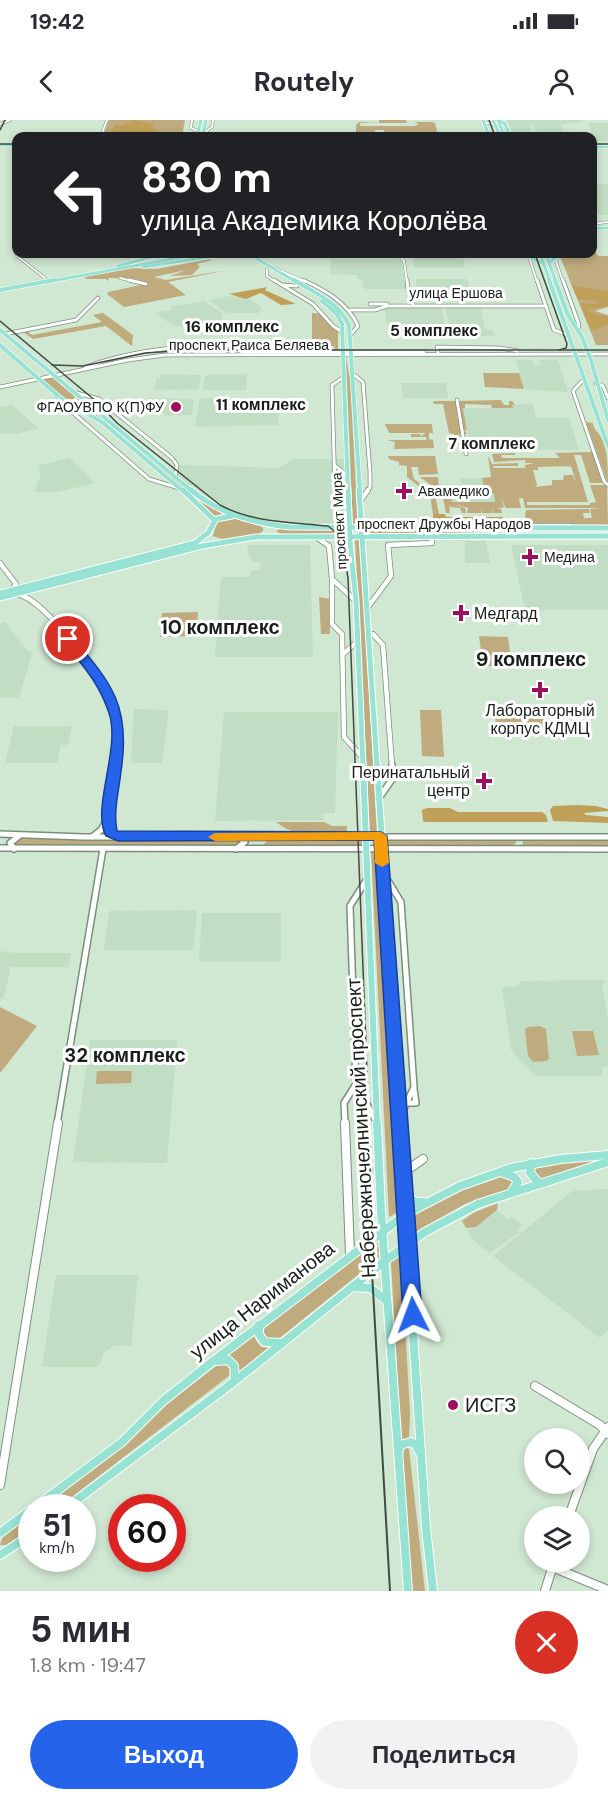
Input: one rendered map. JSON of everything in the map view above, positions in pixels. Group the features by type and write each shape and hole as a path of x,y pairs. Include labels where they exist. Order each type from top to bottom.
{"main road":[{"path":"198,131 201,120"},
{"path":"493,120 498,132"},
{"path":"498,120 504,122"},
{"path":"498,120 503,132"},
{"path":"118,266 142,258"},
{"path":"145,258 158,260"},
{"path":"125,268 168,258"},
{"path":"3,288 172,258"},
{"path":"3,288 45,278 164,265 204,258"},
{"name":"проспект Мира","path":"252,258 333,303 348,320 368,607 381,842"},
{"path":"533,258 544,264"},
{"path":"542,258 608,446"},
{"path":"547,258 568,315 578,329 596,374 596,382 608,420"},
{"path":"549,263 553,258"},
{"path":"158,260 154,265 164,265"},
{"name":"проспект Мира","path":"270,268 332,309 340,319 350,543 356,601 366,842"},
{"path":"566,328 578,329"},
{"name":"проспект Дружбы Народов","path":"0,330 175,478 208,504 235,516 260,523 286,526 340,528 608,528"},
{"path":"1,347 63,400 95,417 116,434 214,520"},
{"path":"9,353 15,349 24,350"},
{"path":"583,376 596,374"},
{"path":"63,400 74,400 78,396"},
{"path":"224,541 213,538 208,533 214,520 224,516 235,516"},
{"path":"340,528 350,521"},
{"path":"362,521 375,528"},
{"path":"256,537 266,530 260,523"},
{"path":"281,536 274,533 275,530 286,526"},
{"path":"472,528 482,532 472,536"},
{"path":"562,528 554,532 563,536"},
{"name":"проспект Дружбы Народов","path":"0,593 33,587 195,543 208,533"},
{"path":"335,536 350,543"},
{"path":"362,543 376,536"},
{"name":"проспект Дружбы Народов","path":"33,587 224,541 256,537 608,536"},
{"path":"69,580 99,570 94,569"},
{"name":"проспект Дружбы Народов","path":"0,598 13,592"},
{"name":"Набережночелнинский проспект","path":"366,842 387,1301 408,1591"},
{"path":"381,842 433,1591"},
{"name":"улица Нариманова","path":"52,1494 122,1442 164,1401 212,1362 350,1254 406,1214 460,1186 499,1172 531,1163 608,1155"},
{"path":"85,1494 235,1381 408,1244 448,1219 478,1204 608,1162"},
{"path":"531,1163 530,1173 540,1184"},
{"path":"499,1172 514,1177 518,1182 516,1188 509,1193"},
{"path":"404,1195 416,1202 427,1202"},
{"path":"352,1287 370,1288 387,1301"},
{"path":"259,1325 260,1339 267,1344 283,1343"},
{"path":"212,1362 221,1359 228,1360 234,1366 235,1381"},
{"path":"398,1459 400,1445 411,1442 416,1445 422,1458"},
{"name":"улица Нариманова","path":"0,1533 18,1519"},
{"path":"0,1555 18,1543"}],"street":[{"path":"0,122 10,120"},
{"path":"192,120 191,128 198,131"},
{"path":"484,122 495,125"},
{"path":"500,125 504,122"},
{"path":"20,258 45,278"},
{"path":"401,258 404,261 408,290 412,291 413,304"},
{"path":"529,258 554,330 568,335"},
{"path":"555,258 579,325 578,329"},
{"path":"342,332 330,325 322,311 267,276 270,268 294,275 350,310 358,326 350,335"},
{"path":"537,279 547,273"},
{"path":"120,278 146,284"},
{"path":"281,285 297,286"},
{"path":"557,286 567,292"},
{"path":"5,334 76,320 98,298"},
{"name":"улица Ершова","path":"370,304 544,305"},
{"path":"350,310 375,310 387,306 544,305"},
{"name":"проспект Раиса Беляева","path":"400,354 438,350 574,353"},
{"path":"278,356 274,354 296,352"},
{"name":"проспект Раиса Беляева","path":"64,373 165,353 343,354"},
{"name":"проспект Раиса Беляева","path":"0,386 165,355 608,353"},
{"path":"46,369 64,373"},
{"path":"28,380 34,375 33,373"},
{"path":"59,380 58,377 64,373"},
{"path":"353,374 363,382 370,487 361,500"},
{"path":"583,376 573,391 604,481 608,485"},
{"path":"344,377 332,385 335,496 350,503"},
{"path":"28,380 44,383"},
{"path":"596,382 603,386 608,398"},
{"path":"72,392 99,399 131,425 175,462 175,478"},
{"path":"55,393 63,404 149,479 179,488"},
{"path":"457,400 466,454"},
{"path":"355,410 365,416"},
{"path":"125,436 131,425"},
{"path":"108,443 116,434"},
{"path":"334,465 348,476"},
{"path":"406,528 432,525 554,525 594,528"},
{"path":"312,536 329,545 332,624 342,634 344,737 363,758"},
{"path":"368,607 391,576 388,545 432,543 431,536"},
{"path":"0,563 16,585 13,592 25,595 33,601 90,663 111,698 118,725 118,748 108,818 109,831 118,837"},
{"path":"11,576 22,584 33,587 31,594 33,601"},
{"path":"332,579 356,601"},
{"path":"369,634 373,634 383,645 393,768 393,778 378,800"},
{"path":"343,654 357,642"},
{"path":"92,837 101,830 108,818"},
{"path":"352,837 366,826"},
{"path":"380,826 386,832 400,836 608,837"},
{"path":"0,834 92,837 352,837 366,842 381,842 400,836"},
{"path":"14,849 10,843 20,835"},
{"path":"511,848 521,843 513,836"},
{"path":"234,849 245,842 242,838 237,837"},
{"path":"271,849 262,847 260,843 267,839 282,837"},
{"path":"348,849 366,842 381,842 400,849"},
{"path":"0,848 348,849 361,853 367,861"},
{"path":"0,1485 103,849"},
{"path":"382,861 389,852 400,849 608,849"},
{"path":"384,872 401,902 416,1103 408,1103 399,1119"},
{"path":"368,878 350,906 356,1084 379,1128"},
{"path":"350,1254 344,1103 356,1084"},
{"path":"403,1173 423,1159"},
{"path":"535,1386 607,1431 593,1449 573,1506"},
{"path":"545,1591 551,1572"},
{"path":"570,1572 608,1590"}],"shaded area":[{"path":"109,120 185,120 183,132 104,132"},
{"path":"133,120 153,124 153,129 159,132 105,132 112,131 115,125 124,125"},
{"path":"379,120 406,120 407,123 379,123"},
{"path":"507,120 582,120 583,122 560,124 564,132 537,132 533,124 529,125 532,132 512,132"},
{"path":"359,122 379,123 360,123 360,126 415,126 419,124 414,122 432,122 435,123 437,132 375,130 375,132 356,132 356,125"},
{"path":"608,123 608,141 597,141 597,132 592,132 588,124"},
{"path":"597,184 608,184 608,215 597,213"},
{"path":"597,254 608,256 608,307 595,311 608,315 608,345 596,345 561,258 597,258"},
{"path":"413,258 463,258 465,268 414,268"},
{"path":"331,259 401,259 406,289 364,289 362,279 358,279 357,275 330,274"},
{"path":"212,260 197,264 200,267 192,275 170,276 186,270 154,277 166,280 228,270 168,282 186,295 124,307 107,294 108,292 145,284 136,280 139,279 109,278 108,281 106,279 87,279 83,276 127,268 157,269"},
{"path":"416,279 467,279 470,289 417,290"},
{"path":"570,281 576,287 608,290 608,306 588,310 598,315 608,316 608,324 595,330 590,328 580,303 599,304 595,300 578,300"},
{"path":"267,287 265,290 296,304 281,305 261,293 246,299 229,294"},
{"path":"242,294 261,307 260,313 227,313 208,300"},
{"path":"204,301 222,313 221,327 174,326 155,313 172,310 169,307"},
{"path":"441,306 446,330 434,331 435,334 400,334 399,330 394,330 393,324 387,323 385,308"},
{"path":"445,306 480,306 485,329 493,330 495,336 451,336"},
{"path":"103,313 133,335 132,346 106,326 33,339 23,332 27,331 32,335 102,322 93,315"},
{"path":"312,313 323,314 329,325 338,330 338,349 334,350 335,347 312,339"},
{"path":"346,357 350,380 358,527 353,527"},
{"path":"516,360 532,360 534,365 541,365 540,360 558,360 568,392 524,389"},
{"path":"483,373 519,373 524,389 485,387"},
{"path":"161,374 201,375 199,389 154,390 157,378 160,378"},
{"path":"209,374 247,374 246,390 203,390 205,377"},
{"path":"52,377 75,397 73,400 66,399 41,379"},
{"path":"401,383 446,383 448,398 403,398"},
{"path":"200,398 279,398 278,425 195,427"},
{"path":"78,399 201,501 227,515 216,517 96,415 67,401"},
{"name":"ФГАОУВПО К(П)ФУ","path":"148,399 194,399 192,415 169,415 167,417"},
{"path":"501,400 504,405 509,405 509,401 512,401 515,405 512,405 513,408 492,408 491,405 465,404 463,408 467,430 464,430 467,434 464,434 458,401"},
{"path":"433,401 456,401 459,416 455,417 460,417 462,434 459,434 463,444 455,445 454,434 449,433 443,404 434,404"},
{"path":"533,404 536,418 569,418 579,450 471,449 463,408 512,408 512,405"},
{"path":"12,405 39,429 0,434 0,407"},
{"path":"586,422 593,423 602,439 607,456 608,484"},
{"path":"385,424 432,424 433,433 429,433 429,439 433,440 434,448 394,449 395,442 387,440 427,440 426,437 411,437 411,434 421,436 426,433 389,433"},
{"path":"473,439 511,439 513,448 475,448"},
{"path":"593,452 603,483 590,483 581,455 574,455 588,502 527,502 527,505 590,505 596,502 590,485 607,485 608,526 529,523 525,516 526,510 589,509 590,513 583,513 584,518 592,518 590,509 600,508 525,508 523,498 519,498 521,508 506,508 501,498 504,507 497,509 501,509 502,513 493,513 492,508 492,513 482,513 481,509 481,513 467,513 468,508 454,504 465,508 466,513 462,513 460,508 450,507 449,503 450,513 446,513 442,493 420,477 438,477 439,487 449,491 452,502 495,502 494,494 484,488 482,478 491,477 488,456 492,464 518,463 518,466 493,466 494,468 525,468 526,474 525,465 535,463 525,463 525,460 494,462 492,454 515,453 515,455 501,455 502,458 560,458 555,453","holes":["571,466 577,484 573,475 564,475 563,480 552,480 552,485 535,487 537,485 533,470 538,470 538,467"]},
{"path":"388,456 435,456 438,474 419,475 418,467 411,467 414,479 435,495 439,514 433,514 430,495 407,477 407,466 399,465 399,462 389,459"},
{"path":"69,458 95,483 58,492 35,492 40,476 40,469 37,466"},
{"path":"295,459 344,459 345,524 307,526 263,522 215,506 167,468 178,465 277,468"},
{"path":"460,478 482,478 484,488 494,494 496,502 451,502 449,491 440,487 439,484 461,484"},
{"path":"433,514 444,514 447,517 503,517 503,521 433,521"},
{"path":"232,517 257,524 263,528 263,531 259,534 225,540 213,536 217,521"},
{"path":"283,528 349,530 349,535 281,534 276,531"},
{"path":"364,529 473,529 479,532 364,535"},
{"path":"355,538 360,538 377,835 370,835"},
{"path":"465,541 486,541 490,563 465,563"},
{"path":"249,545 310,545 313,657 215,657 221,577 250,577 251,571 260,570 261,562 252,562 247,551"},
{"path":"511,545 608,545 608,610 525,610"},
{"path":"319,597 329,599 330,634 321,634"},
{"path":"198,612 196,636 160,637 162,613"},
{"path":"5,622 26,650 32,653 19,698 0,698 0,623"},
{"path":"479,636 508,637 512,667 483,666"},
{"path":"134,709 169,710 162,763 131,763"},
{"path":"420,710 441,710 444,757 422,756"},
{"path":"494,711 545,711 549,729 497,729"},
{"path":"224,712 338,712 335,813 323,813 323,820 215,821"},
{"path":"14,726 72,726 68,745 61,745 57,763 5,763"},
{"path":"578,805 608,809 608,811 584,813 608,817 608,823 553,821 550,810 553,806"},
{"path":"450,808 458,812 542,812 546,815 548,822 425,822 422,810"},
{"path":"276,822 324,822 332,826 347,826 347,834 300,833 291,831"},
{"path":"238,838 242,842 237,846 14,845 19,839"},
{"path":"362,838 362,847 265,846 264,844 268,840"},
{"path":"385,838 513,839 517,842 512,846 385,847"},
{"path":"522,838 608,838 608,847 523,845"},
{"path":"371,850 378,850 398,1195 398,1212 389,1217"},
{"path":"197,910 193,950 104,950 109,911"},
{"path":"202,913 281,913 281,962 199,962"},
{"path":"0,951 71,953 69,967 11,967 4,997 0,999"},
{"path":"603,980 605,982 602,987 608,1018 608,1067 603,1067 602,1076 536,1076 511,1050 502,987 518,986 521,981"},
{"path":"0,1007 37,1026 0,1073"},
{"path":"540,1026 546,1029 549,1059 533,1062 528,1056 525,1030 528,1027"},
{"path":"572,1031 593,1031 599,1055 577,1056"},
{"path":"90,1040 177,1040 167,1163 73,1162"},
{"path":"97,1071 132,1071 131,1083 96,1084"},
{"path":"593,1160 591,1163 545,1179 540,1179 534,1174 534,1166"},
{"path":"503,1176 514,1181 512,1188 465,1204 412,1234 410,1216 463,1190"},
{"path":"608,1189 608,1330 600,1338 493,1256 572,1191"},
{"path":"498,1203 497,1210 476,1227 466,1228 462,1221 473,1213"},
{"path":"496,1211 503,1214 507,1220 512,1217 523,1225 517,1229 520,1232 489,1253 472,1239 468,1229 476,1227"},
{"path":"378,1240 380,1257 276,1341 270,1341 263,1335 265,1327"},
{"path":"401,1255 410,1412 409,1439 401,1439 391,1262"},
{"path":"56,1275 138,1275 131,1346 114,1346 104,1352 97,1367 42,1367"},
{"path":"253,1333 259,1344 271,1347 239,1372 236,1361 226,1356"},
{"path":"220,1363 226,1363 230,1367 230,1375 76,1494 59,1494 113,1453 172,1400"},
{"path":"407,1447 425,1591 412,1591 401,1450"},
{"path":"18,1524 18,1538 8,1545 0,1545 3,1536"}],"tram line":[{"path":"0,130 5,120"},
{"path":"489,120 494,132"},
{"path":"0,144 12,144"},
{"path":"597,144 608,144"},
{"path":"536,258 567,344 566,348 559,350"},
{"path":"0,321 53,365"},
{"path":"53,365 83,366 145,353 190,350 559,350"},
{"path":"559,350 608,350"},
{"path":"53,365 97,402 117,423 220,505 259,518 328,526 342,543 348,578 369,1124"},
{"path":"369,1123 372,1272 390,1591"}],"slow traffic":[{"path":"215,837 381,836 382,863"}],"place":[{"name":"ФГАОУВПО К(П)ФУ","path":"176,407"},
{"name":"Авамедико","path":"404,491"},
{"name":"Медина","path":"530,557"},
{"name":"Медгард","path":"461,613"},
{"name":"Лабораторный корпус КДМЦ","path":"540,690"},
{"name":"Перинатальный центр","path":"484,781"},
{"name":"ИСГЗ","path":"453,1405"}],"district":[{"name":"16 комплекс","path":"232,326"},
{"name":"5 комплекс","path":"434,330"},
{"name":"11 комплекс","path":"261,404"},
{"name":"7 комплекс","path":"492,443"},
{"name":"10 комплекс","path":"220,627"},
{"name":"9 комплекс","path":"531,659"},
{"name":"32 комплекс","path":"125,1055"}],"route":[{"path":"68,639 100,676 116,714 118,748 108,818 111,833 118,837 381,836 413,1315"}]}
